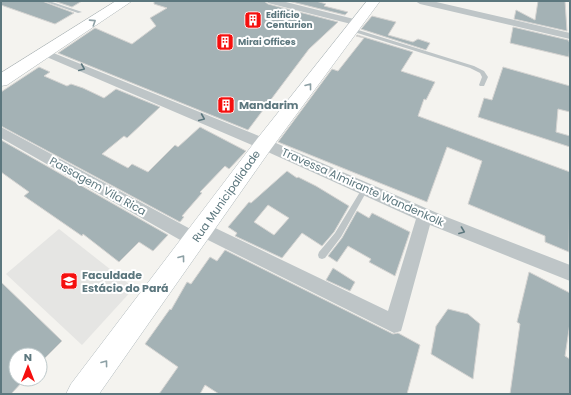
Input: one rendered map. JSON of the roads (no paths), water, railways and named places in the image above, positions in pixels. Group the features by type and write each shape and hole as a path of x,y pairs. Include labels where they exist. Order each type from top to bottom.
{"main road":[{"path":"1,65 104,1"},
{"path":"1,81 125,1"},
{"path":"46,52 43,50 45,46 65,33 68,29 67,25"}],"street":[{"path":"271,1 356,27"},
{"name":"Rua Municipalidade","path":"81,394 199,235 264,144 356,27 374,1"},
{"path":"420,1 570,36"},
{"name":"Travessa Almirante Wandenkolk","path":"46,52 264,144 424,215 570,273"},
{"name":"Passagem Vila Rica","path":"1,132 199,235 394,324 424,215"}],"lane":[{"path":"46,1 80,12"},
{"path":"356,27 472,66 482,72 485,77 482,85"},
{"path":"322,255 346,222 365,189"}],"place":[{"name":"Edificio Centurion","path":"253,20"},
{"name":"Mirai Offices","path":"225,42"},
{"name":"Mandarim","path":"226,105"},
{"name":"Faculdade Estácio do Pará","path":"69,281"}]}
